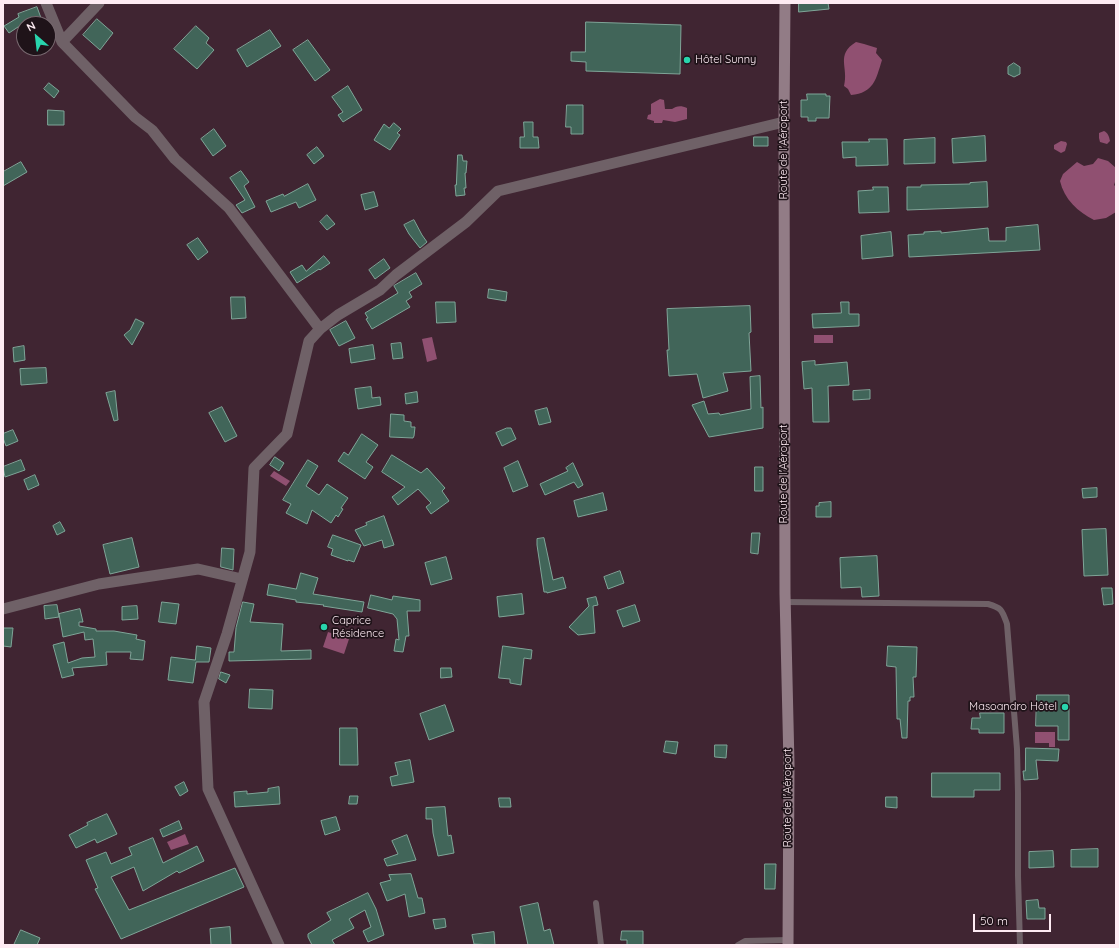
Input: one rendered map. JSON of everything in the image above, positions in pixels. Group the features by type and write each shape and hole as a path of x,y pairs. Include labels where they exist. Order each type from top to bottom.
{"main road":[{"name":"Route de l'Aéroport","path":"784,3 785,602 789,764 788,942"}],"street":[{"path":"46,3 62,42 135,117 152,130 175,159 229,208 320,329"},
{"path":"62,42 99,3"},
{"path":"279,945 208,789 204,702 227,634 250,552 254,468 287,434 309,341 320,329 338,315 380,290 396,275 466,222 498,191 784,122"},
{"path":"3,609 99,584 198,570 242,579"}],"lane":[{"path":"785,602 988,604 998,606 1003,611 1007,624 1016,749 1020,945"},
{"path":"596,904 601,945"},
{"path":"738,945 745,941 774,940 788,942"}],"shaded area":[{"path":"856,42 877,48 876,53 882,60 873,84 859,94 851,95 848,89 844,86 844,57 850,47"},
{"path":"660,99 664,100 665,109 672,109 679,106 687,108 687,119 675,122 663,120 662,123 654,123 654,121 647,119 648,115 651,114 651,104"},
{"path":"1104,131 1110,139 1107,144 1100,142 1099,138 1099,133"},
{"path":"1061,141 1066,142 1067,144 1065,151 1061,153 1054,149 1054,145"},
{"path":"1098,158 1108,161 1116,168 1116,179 1114,185 1116,187 1116,212 1106,218 1094,220 1082,213 1072,204 1065,194 1060,181 1063,174 1077,162 1084,166 1093,164"},
{"path":"814,335 833,335 833,343 814,343"},
{"path":"432,337 437,359 427,362 422,339"},
{"path":"274,471 290,481 286,486 270,476"},
{"path":"328,632 349,639 344,654 323,647"},
{"path":"1035,732 1055,732 1055,747 1049,747 1049,743 1035,743"},
{"path":"185,834 189,844 171,850 167,842"}],"building":[{"path":"799,3 828,3 829,9 799,12"},
{"path":"37,7 40,16 19,16 18,14"},
{"path":"16,19 16,28 9,33 4,26"},
{"path":"97,19 113,33 100,50 83,35"},
{"path":"586,22 681,25 680,74 586,71 586,62 571,61 571,52 585,52"},
{"path":"196,26 209,38 206,43 214,50 197,69 174,49"},
{"path":"270,30 281,46 247,67 237,50"},
{"path":"308,40 330,70 315,81 293,50"},
{"path":"1014,63 1020,67 1020,74 1014,77 1008,74 1008,67"},
{"path":"49,83 59,91 54,98 44,89"},
{"path":"348,86 362,110 343,122 338,115 343,112 332,97"},
{"path":"807,94 826,94 826,96 830,96 829,118 816,118 816,121 808,121 808,117 801,117 801,100 807,100"},
{"path":"567,105 583,105 583,134 571,134 571,127 566,127"},
{"path":"48,110 64,111 64,125 48,125"},
{"path":"524,122 533,122 533,137 538,137 539,148 520,148 520,137 524,137"},
{"path":"394,123 401,129 397,133 400,135 390,150 374,140 384,124 389,128"},
{"path":"214,129 226,146 213,156 201,139"},
{"path":"985,136 986,161 953,163 952,139"},
{"path":"754,137 768,137 768,146 754,146"},
{"path":"935,138 935,163 904,164 904,140"},
{"path":"869,139 887,139 888,165 856,166 856,157 843,158 842,142 869,142"},
{"path":"317,147 324,156 314,164 307,155"},
{"path":"458,155 462,155 463,161 467,161 465,173 466,188 464,188 465,195 456,196 455,185"},
{"path":"21,162 27,172 3,186 3,172"},
{"path":"241,171 249,182 244,186 255,207 242,213 236,205 245,200 230,178"},
{"path":"987,182 988,207 907,210 907,187"},
{"path":"308,184 316,200 299,208 296,202 271,212 266,201 283,194 284,196"},
{"path":"873,187 888,187 889,212 859,213 858,191 873,190"},
{"path":"374,192 378,206 365,210 361,195"},
{"path":"327,215 335,224 327,230 320,222"},
{"path":"414,220 427,242 420,248 404,225"},
{"path":"1038,225 1040,250 909,257 908,235 924,234 924,232 941,231 941,233 988,228 989,241 1006,241 1006,228"},
{"path":"891,232 893,256 862,259 861,236"},
{"path":"198,238 208,252 198,260 187,245"},
{"path":"324,256 330,263 297,283 290,272 302,265 306,271"},
{"path":"384,259 390,268 375,279 369,270"},
{"path":"416,273 422,284 409,292 412,297 406,301 410,307 372,329 366,319 368,318 365,313 398,293 394,286"},
{"path":"489,289 507,292 506,301 488,298"},
{"path":"231,297 245,297 246,318 232,319"},
{"path":"436,302 455,302 456,322 437,323"},
{"path":"841,302 849,302 849,314 859,314 859,326 813,328 812,314 841,313"},
{"path":"750,306 751,332 749,333 751,371 723,373 728,391 703,398 697,374 669,376 667,350 669,350 667,309"},
{"path":"136,319 144,323 132,345 124,335 130,330"},
{"path":"346,321 355,338 339,346 330,330"},
{"path":"401,343 403,358 393,359 391,344"},
{"path":"373,345 375,359 351,363 349,349"},
{"path":"24,346 25,360 14,362 13,348"},
{"path":"815,361 815,365 847,362 849,385 828,386 829,422 813,422 812,388 804,389 802,362"},
{"path":"46,368 47,383 21,385 20,369"},
{"path":"760,376 761,408 763,407 763,428 709,437 692,405 704,401 708,414 719,413 720,415 751,409 750,377"},
{"path":"371,387 372,398 380,397 381,405 358,409 355,389"},
{"path":"870,390 870,399 853,400 853,391"},
{"path":"115,391 118,420 114,421 106,393"},
{"path":"417,392 418,402 406,404 405,394"},
{"path":"222,407 237,436 225,442 209,413"},
{"path":"547,408 551,422 539,425 535,411"},
{"path":"391,414 404,415 404,421 411,422 411,427 415,427 413,438 390,437"},
{"path":"507,428 511,428 516,439 502,446 496,433"},
{"path":"13,430 18,441 6,446 3,434"},
{"path":"362,434 378,445 366,462 373,467 365,479 338,461 344,452 348,455"},
{"path":"392,455 421,473 427,468 445,488 442,491 449,501 431,514 426,507 431,503 418,489 398,505 392,497 405,487 382,472"},
{"path":"275,457 284,463 279,471 270,465"},
{"path":"21,460 25,470 5,477 3,467"},
{"path":"308,460 318,466 306,486 319,495 327,484 348,498 341,508 343,509 338,517 336,515 331,523 312,510 307,524 286,513 291,504 283,500"},
{"path":"518,461 528,486 513,492 504,468"},
{"path":"573,463 583,485 578,488 574,482 545,495 540,484 568,471 566,468"},
{"path":"755,467 763,467 763,491 755,491"},
{"path":"35,475 39,485 28,490 24,480"},
{"path":"1097,488 1097,497 1083,498 1082,489"},
{"path":"603,493 607,510 578,517 574,501"},
{"path":"831,502 831,517 816,517 816,506 819,506 819,503"},
{"path":"384,516 394,545 384,548 382,540 364,546 355,530 367,525 366,523"},
{"path":"60,522 65,531 57,535 53,526"},
{"path":"1106,529 1108,575 1084,576 1082,530"},
{"path":"752,533 760,533 758,554 751,553"},
{"path":"333,535 361,545 354,562 331,555 333,549 328,547"},
{"path":"132,538 139,567 110,574 103,545"},
{"path":"544,538 553,580 563,577 566,588 547,593 544,592 537,545 537,539"},
{"path":"222,548 234,549 233,570 221,567"},
{"path":"877,556 879,596 862,597 861,587 841,588 840,558"},
{"path":"446,557 452,579 431,585 425,563"},
{"path":"620,571 624,583 608,589 604,577"},
{"path":"301,573 318,578 313,594 364,602 362,612 323,606 324,605 296,602 296,600 267,595 269,584 296,589"},
{"path":"1102,588 1112,588 1113,604 1104,605"},
{"path":"522,594 524,614 499,617 497,597"},
{"path":"371,595 392,600 393,596 420,600 420,611 407,611 409,636 406,636 403,652 394,651 396,639 399,640 397,619 393,614 368,608"},
{"path":"596,597 598,605 593,606 595,633 578,635 569,627 589,606 587,599"},
{"path":"162,602 179,604 176,624 159,622"},
{"path":"243,602 254,604 250,622 283,624 281,651 311,650 311,659 229,661 229,652 234,652 236,628"},
{"path":"57,605 59,617 45,619 44,606"},
{"path":"635,605 640,621 623,627 617,611"},
{"path":"137,606 138,619 122,620 122,607"},
{"path":"80,609 83,622 79,622 79,626 96,629 96,631 114,631 137,635 136,639 145,641 143,660 130,659 131,652 106,652 107,665 72,668 74,675 62,678 53,645 64,642 68,663 82,658 95,657 93,639 85,640 84,632 63,637 59,614"},
{"path":"3,628 13,628 11,647 3,646"},
{"path":"197,646 211,648 209,662 196,662 193,683 168,680 171,657 195,660"},
{"path":"503,646 532,650 531,659 524,658 521,685 510,683 510,679 499,678"},
{"path":"888,646 917,647 916,677 913,677 914,697 910,697 910,701 908,701 907,738 902,738 900,719 897,719 896,667 887,666"},
{"path":"441,668 451,668 452,677 441,678"},
{"path":"221,672 230,675 226,683 219,679"},
{"path":"250,689 273,690 272,709 249,708"},
{"path":"1037,695 1069,695 1069,740 1058,740 1058,726 1036,726"},
{"path":"445,705 454,731 429,740 420,714"},
{"path":"980,713 1004,713 1004,733 979,733 979,729 971,729 972,718 980,718"},
{"path":"340,728 357,728 358,765 340,765"},
{"path":"666,741 678,742 676,754 664,752"},
{"path":"715,745 727,745 726,758 715,757"},
{"path":"1026,748 1059,749 1058,761 1036,760 1038,779 1024,780 1023,771 1025,771"},
{"path":"410,760 414,782 392,786 390,777 398,775 395,763"},
{"path":"932,773 1000,773 1000,790 974,790 974,797 932,797"},
{"path":"184,782 188,791 180,796 175,787"},
{"path":"279,787 280,804 235,807 234,792 247,791 247,794 268,792 268,789"},
{"path":"350,796 358,796 357,804 349,804"},
{"path":"886,797 897,797 897,808 886,807"},
{"path":"499,798 510,798 511,807 500,807"},
{"path":"445,807 448,836 451,835 454,853 438,856 433,833 432,819 426,819 426,808"},
{"path":"107,814 117,834 97,843 95,839 76,848 69,835 88,825 87,823"},
{"path":"336,817 340,830 325,835 321,821"},
{"path":"179,821 182,829 163,837 160,830"},
{"path":"407,835 416,860 387,866 384,859 398,854 392,841"},
{"path":"153,838 163,863 197,846 204,861 179,873 177,871 143,891 134,867 111,877 129,910 235,868 244,887 121,939 95,889 98,888 86,860 106,852 111,864 132,855 129,848"},
{"path":"1098,849 1098,867 1071,867 1071,850"},
{"path":"1053,851 1054,867 1029,868 1029,852"},
{"path":"765,864 776,864 775,889 765,889"},
{"path":"411,874 418,898 422,898 425,913 409,917 405,894 387,901 380,883 391,880 389,875"},
{"path":"368,893 376,909 384,935 368,942 363,931 371,927 365,910 349,919 354,928 332,940 335,945 312,945 308,934 331,920 327,913"},
{"path":"1038,900 1039,908 1045,908 1045,919 1027,919 1026,901"},
{"path":"538,903 544,931 550,929 554,945 528,945 520,907"},
{"path":"445,919 446,927 435,929 433,920"},
{"path":"230,927 231,945 211,945 210,929"},
{"path":"21,930 40,938 37,945 14,945"},
{"path":"622,931 643,931 643,945 627,945 627,940 621,940"},
{"path":"494,932 495,945 474,944 472,935"}],"place":[{"name":"Hôtel Sunny","path":"687,60"},
{"name":"Caprice Résidence","path":"324,627"},
{"name":"Masoandro Hôtel","path":"1065,707"}]}
